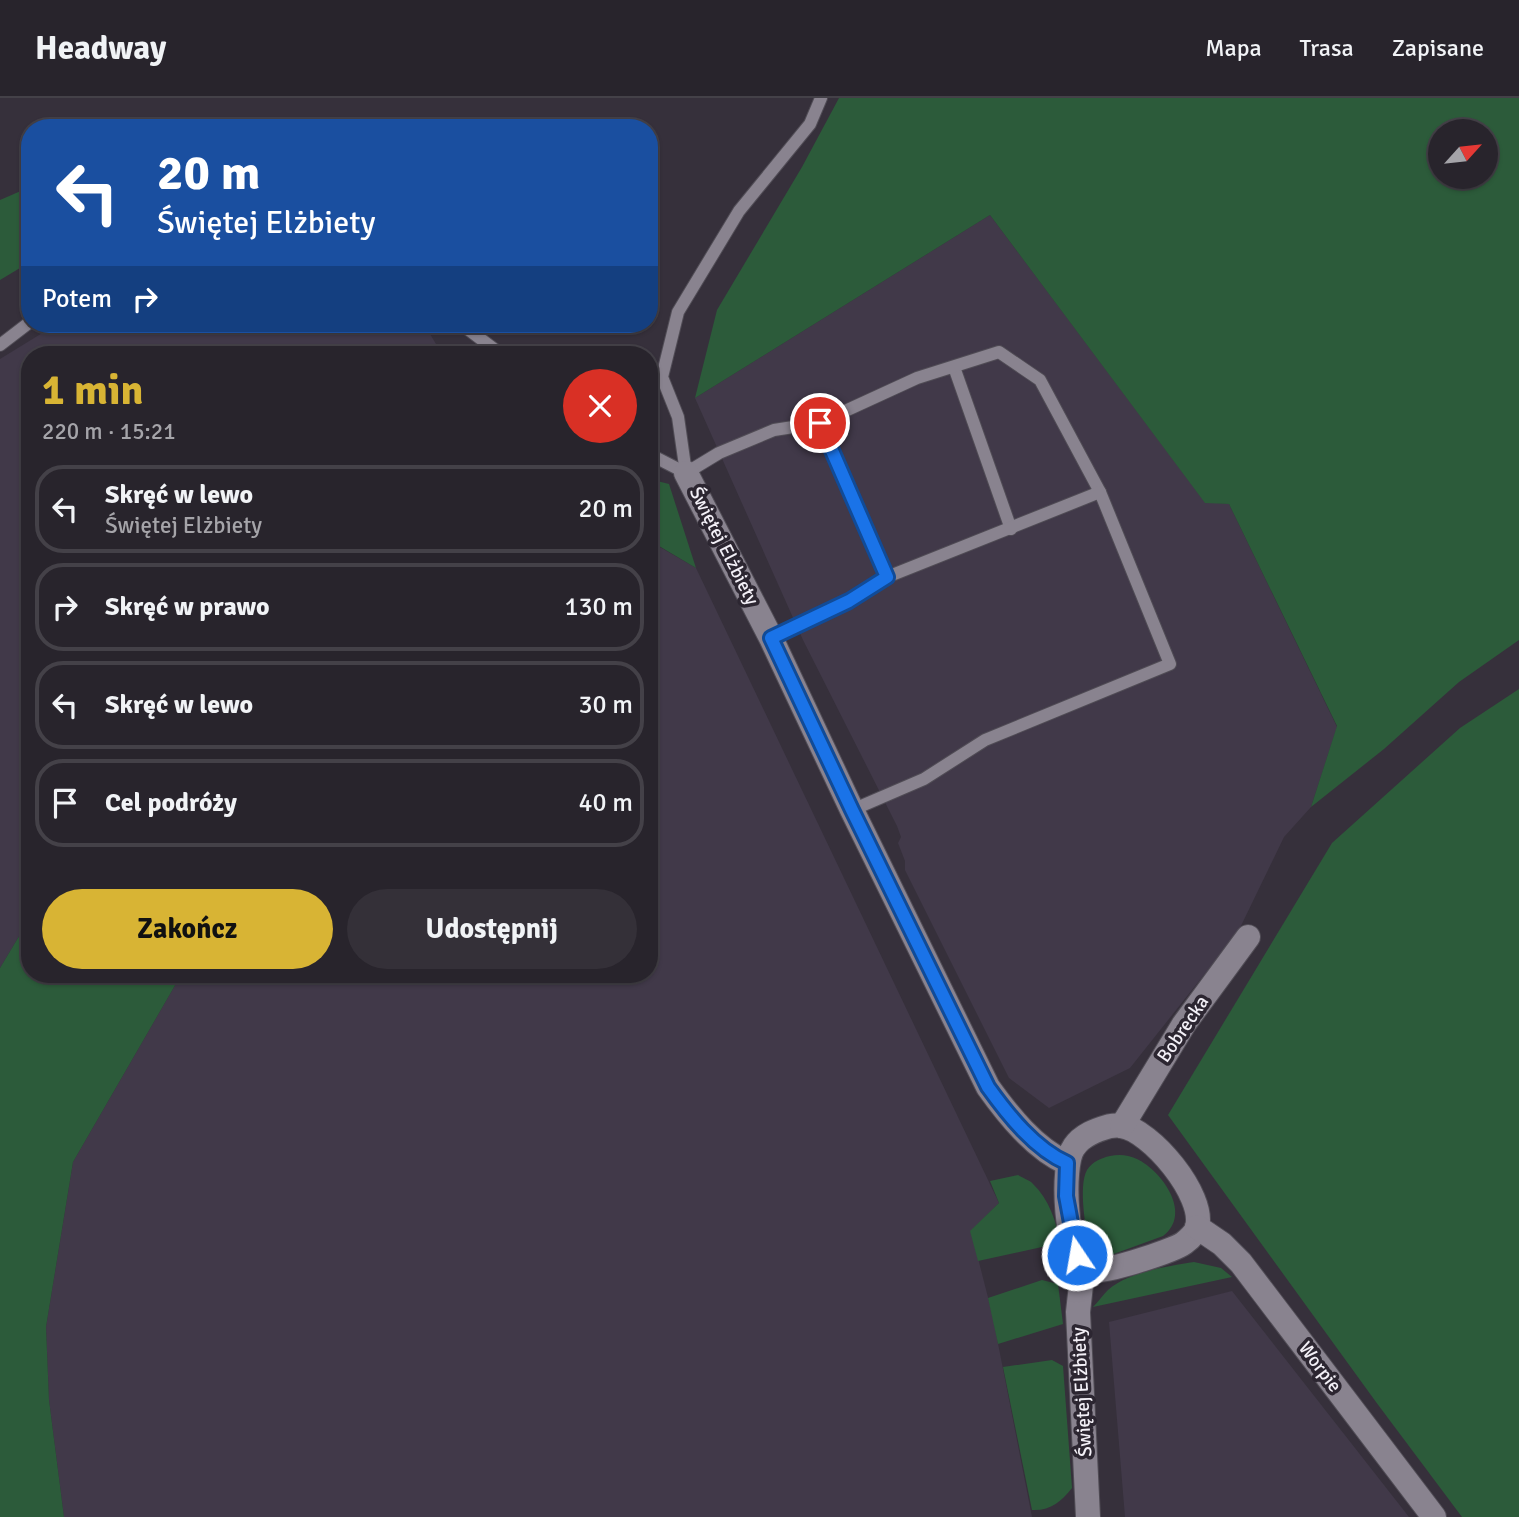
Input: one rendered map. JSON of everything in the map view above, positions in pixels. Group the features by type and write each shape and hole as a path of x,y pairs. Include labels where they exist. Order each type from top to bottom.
{"street":[{"name":"Świętej Elżbiety","path":"686,473 771,638 988,1087 1007,1112 1029,1134 1049,1153 1067,1163"},
{"name":"Bobrecka","path":"1122,1126 1184,1024 1248,937"},
{"path":"1110,1126 1122,1126 1149,1141 1175,1168 1193,1199 1198,1227 1182,1244 1159,1254 1098,1272 1088,1271 1083,1267 1074,1246 1066,1196 1067,1163 1072,1149 1087,1135 1110,1126"},
{"name":"Worpie","path":"1198,1227 1222,1244 1241,1263 1434,1517"},
{"name":"Świętej Elżbiety","path":"1083,1267 1078,1312 1088,1517"}],"lane":[{"path":"686,473 678,417 663,377 678,312 738,211 810,124 821,98"},
{"path":"0,345 21,329"},
{"path":"473,333 490,346"},
{"path":"686,473 719,453 774,430 820,423 917,378 999,352 1041,380 1100,492 1170,664 985,740 924,779 852,810"},
{"path":"954,367 1011,529"},
{"path":"820,423 887,577"},
{"path":"658,459 686,473"},
{"path":"771,638 849,601 887,577 1100,492"}],"shaded area":[{"path":"990,215 1205,502 1229,504 1337,727 1311,807 1284,837 1238,932 1130,1068 1049,1108 1009,1078 905,870 897,826 803,640 695,398"},
{"path":"42,333 429,333 436,344 433,346 21,346"},
{"path":"21,346 21,933 0,968 0,359"},
{"path":"658,546 696,568 999,1203 971,1231 992,1313 1032,1517 64,1517 49,1400 46,1327 73,1162 176,983 658,983"},
{"path":"1232,1291 1409,1517 1125,1517 1109,1322"}],"green space":[{"path":"839,98 1519,98 1519,640 1459,682 1384,749 1311,807 1337,726 1229,504 1205,503 990,215 695,398 717,310 802,167"},
{"path":"21,191 21,267 0,280 0,200"},
{"path":"103,344 124,346 76,346"},
{"path":"658,481 669,484 696,568 659,546"},
{"path":"1519,689 1519,1517 1462,1517 1168,1115 1332,843 1460,728"},
{"path":"21,933 21,983 176,983 73,1162 46,1327 49,1400 64,1517 0,1517 0,968"},
{"path":"1110,1156 1127,1156 1147,1165 1164,1183 1175,1205 1172,1227 1163,1236 1111,1255 1093,1252 1089,1247 1083,1197 1087,1170 1097,1161"},
{"path":"1018,1175 1032,1183 1044,1197 1054,1219 1060,1243 978,1261 970,1231 999,1203 990,1181"},
{"path":"1194,1262 1221,1268 1232,1277 1093,1307 1108,1290 1126,1279 1149,1271"},
{"path":"1042,1280 1058,1284 1063,1324 998,1344 988,1298"},
{"path":"1052,1360 1063,1366 1072,1488 1055,1505 1032,1510 1003,1367"}],"route":[{"path":"820,423 887,577 849,601 771,638 988,1087 1007,1112 1038,1143 1067,1163 1066,1196 1077,1255"}]}
